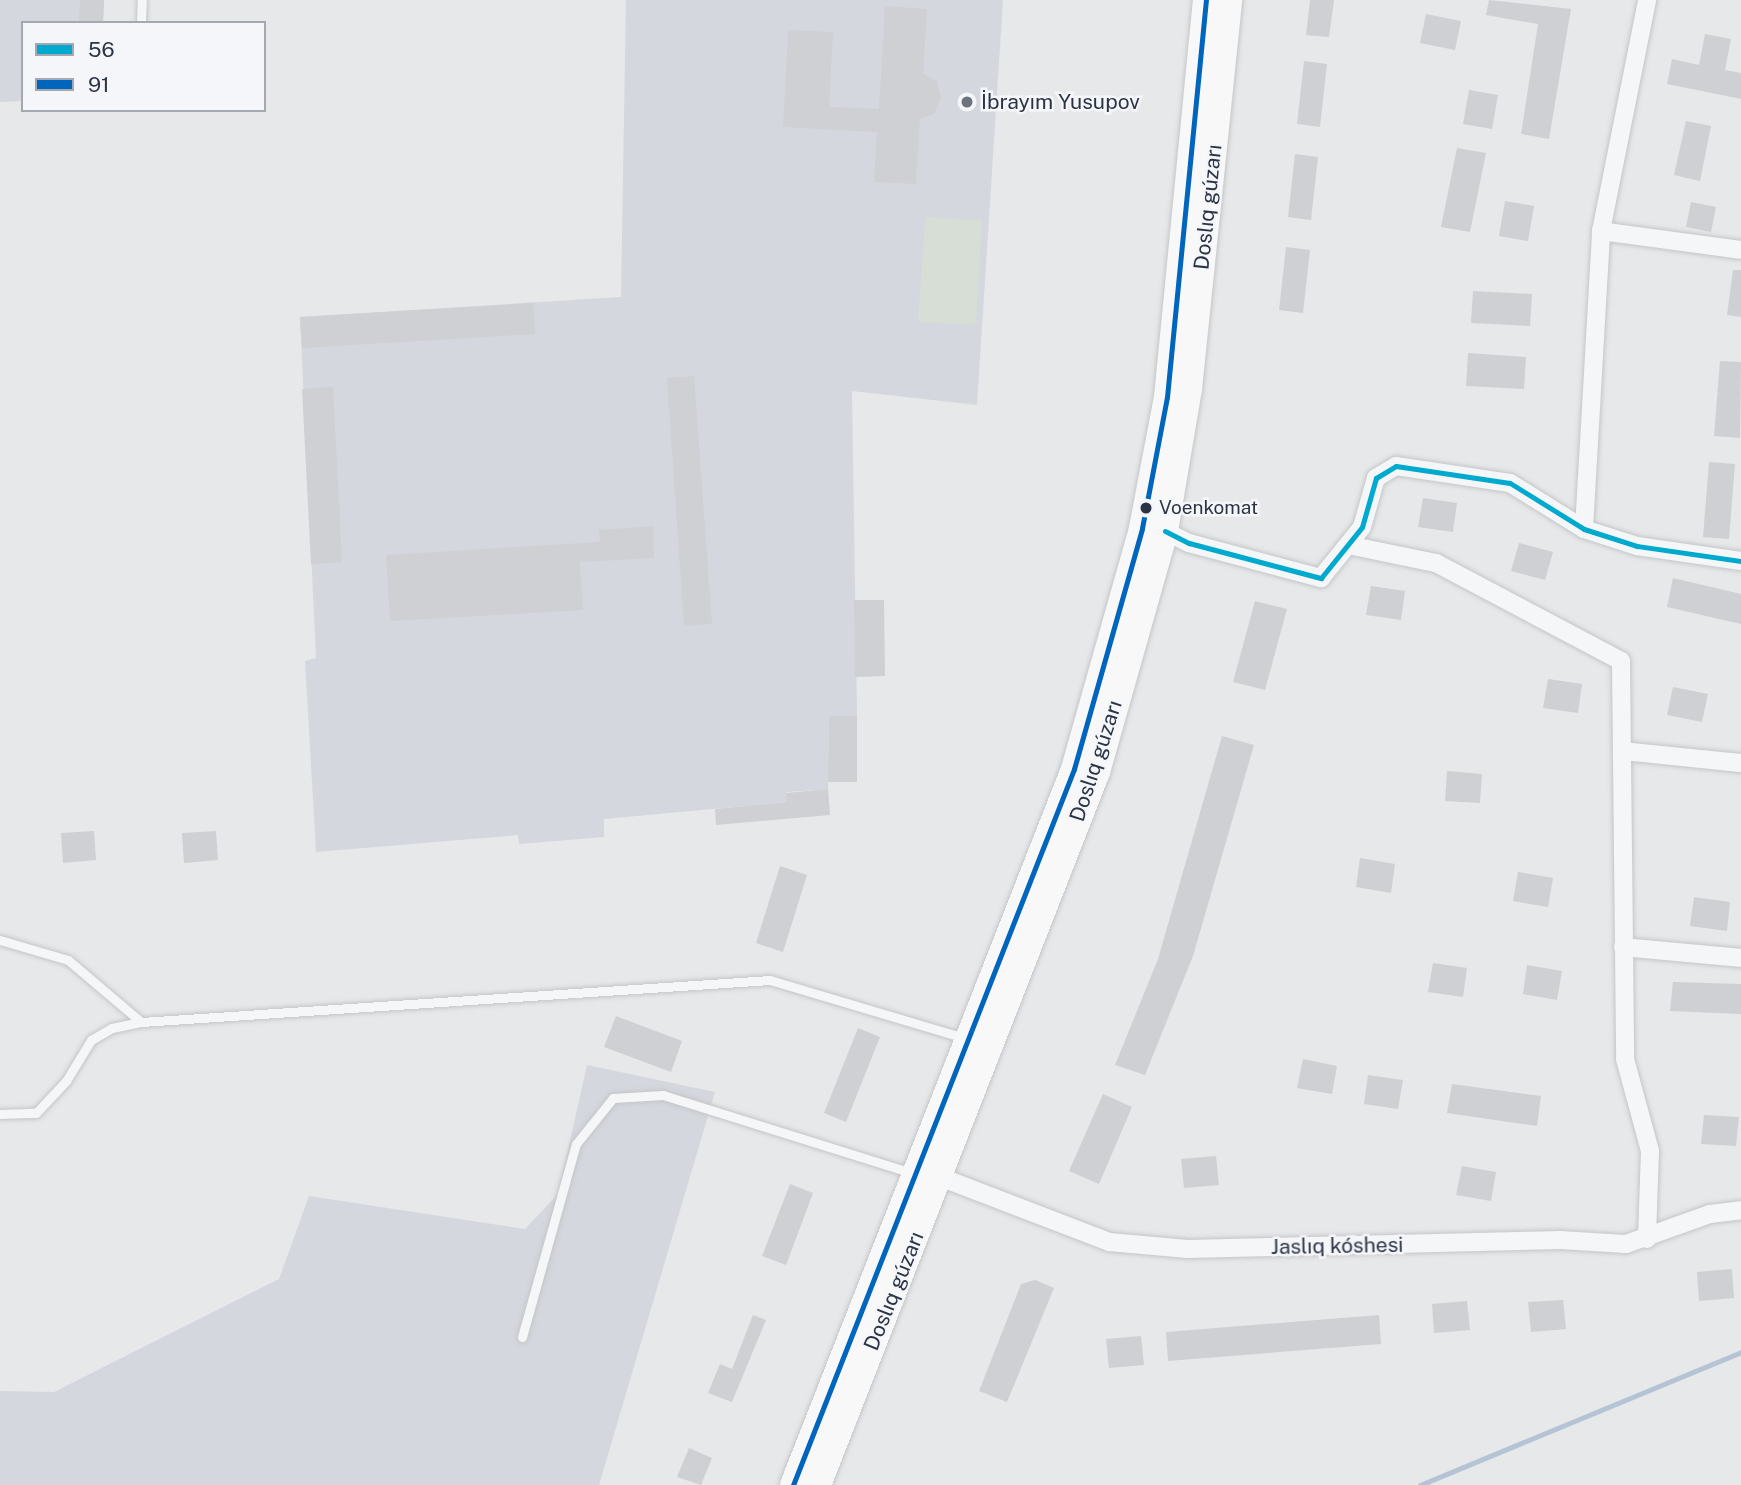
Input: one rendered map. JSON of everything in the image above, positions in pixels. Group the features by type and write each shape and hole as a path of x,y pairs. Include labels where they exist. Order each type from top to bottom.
{"main road":[{"name":"Doslıq gúzarı","path":"929,1176 969,1039 1074,769 1142,528 1167,397 1206,0"},
{"name":"Doslıq gúzarı","path":"793,1485 853,1359 1097,772 1165,531 1189,389 1229,0"},
{"name":"Doslıq gúzarı","path":"818,1485 853,1359"}],"street":[{"path":"1584,529 1601,231 1647,0"},
{"path":"1601,231 1741,250"},
{"path":"1165,531 1189,543 1321,578 1362,527 1376,478 1396,466 1510,483 1584,529 1637,546 1741,561"},
{"path":"1348,545 1436,563 1621,662 1625,1059 1650,1151 1647,1239"},
{"path":"1623,751 1741,763"},
{"path":"1623,947 1741,958"},
{"name":"Jaslıq kóshesi","path":"929,1176 1109,1242 1188,1249 1560,1240 1626,1244 1647,1239 1710,1214 1741,1210"}],"lane":[{"path":"141,21 142,0"},
{"path":"0,940 68,960 141,1022"},
{"path":"0,1114 36,1113 66,1082 91,1040 112,1028 141,1022 770,980 969,1039"},
{"path":"522,1337 576,1144 614,1098 663,1096 929,1176"}],"shaded area":[{"path":"0,0 104,0 103,21 21,21 21,101 0,102"},
{"path":"626,0 1003,0 977,405 852,391 857,716 829,716 828,789 787,792 787,802 604,819 604,837 519,844 518,835 316,852 305,661 316,658 300,317 621,297"},
{"path":"925,217 982,221 976,325 918,322"},
{"path":"587,1065 715,1092 599,1485 0,1485 0,1391 54,1392 279,1279 309,1196 525,1229 558,1194"}],"building":[{"path":"80,0 104,0 103,21 79,21"},
{"path":"1310,0 1334,0 1329,37 1306,35"},
{"path":"1489,0 1571,9 1549,139 1521,134 1538,24 1486,15"},
{"path":"885,6 927,9 923,74 937,81 941,98 934,114 920,119 916,184 874,182 877,132 783,127 788,30 833,32 829,107 879,109"},
{"path":"1426,14 1461,21 1455,50 1420,43"},
{"path":"1705,34 1731,39 1725,70 1741,73 1741,99 1667,84 1672,59 1699,65"},
{"path":"1304,61 1327,64 1320,127 1297,124"},
{"path":"1469,90 1498,95 1492,129 1463,124"},
{"path":"1686,121 1711,126 1700,181 1674,175"},
{"path":"1457,148 1486,153 1470,232 1441,227"},
{"path":"1295,154 1318,157 1311,220 1288,217"},
{"path":"1505,201 1534,206 1528,241 1499,236"},
{"path":"1691,202 1716,207 1711,232 1686,227"},
{"path":"1286,247 1310,250 1303,313 1279,310"},
{"path":"1733,270 1741,270 1741,317 1727,315"},
{"path":"1473,291 1532,294 1530,326 1471,323"},
{"path":"533,303 535,334 302,348 300,317"},
{"path":"1468,353 1526,357 1524,389 1466,386"},
{"path":"1720,361 1741,362 1740,438 1714,436"},
{"path":"694,376 712,624 684,626 667,378"},
{"path":"333,387 342,562 311,564 302,389"},
{"path":"1709,462 1735,464 1729,539 1703,537"},
{"path":"1423,498 1457,503 1453,532 1418,527"},
{"path":"653,526 654,558 580,562 583,610 390,621 386,555 600,542 599,530"},
{"path":"1519,543 1553,552 1545,580 1511,571"},
{"path":"1673,578 1741,594 1741,624 1667,607"},
{"path":"1371,586 1405,591 1401,620 1366,615"},
{"path":"854,600 884,600 885,676 855,677"},
{"path":"1255,601 1287,609 1265,690 1233,682"},
{"path":"1548,679 1582,684 1578,713 1543,708"},
{"path":"1673,687 1708,694 1702,722 1667,715"},
{"path":"829,716 857,716 857,782 828,782"},
{"path":"1222,736 1254,745 1193,956 1145,1075 1115,1065 1158,959"},
{"path":"1447,771 1482,774 1480,803 1445,801"},
{"path":"828,789 830,815 716,825 715,809 787,802 786,793"},
{"path":"94,831 96,860 63,863 61,833"},
{"path":"216,831 218,860 184,863 182,833"},
{"path":"1360,858 1395,864 1391,893 1356,887"},
{"path":"780,866 807,875 783,952 756,943"},
{"path":"1518,872 1553,878 1548,907 1513,901"},
{"path":"1694,897 1730,902 1727,931 1690,926"},
{"path":"1433,963 1467,968 1463,997 1428,992"},
{"path":"1527,965 1562,971 1557,1000 1523,994"},
{"path":"1673,982 1741,984 1741,1014 1670,1011"},
{"path":"616,1016 682,1041 671,1072 604,1047"},
{"path":"858,1028 880,1037 846,1122 824,1113"},
{"path":"1303,1059 1337,1066 1332,1094 1297,1088"},
{"path":"1368,1075 1403,1080 1398,1109 1364,1104"},
{"path":"1452,1084 1541,1096 1537,1126 1447,1113"},
{"path":"1103,1094 1132,1107 1099,1184 1069,1171"},
{"path":"1704,1115 1739,1117 1736,1146 1701,1144"},
{"path":"1216,1156 1219,1185 1184,1188 1181,1159"},
{"path":"1462,1166 1496,1172 1491,1201 1456,1195"},
{"path":"790,1184 813,1193 786,1265 762,1256"},
{"path":"1732,1269 1734,1298 1699,1301 1697,1272"},
{"path":"1035,1280 1054,1288 1007,1402 979,1391 1021,1284"},
{"path":"1563,1300 1566,1329 1531,1332 1528,1302"},
{"path":"1467,1301 1470,1330 1434,1333 1432,1304"},
{"path":"753,1315 766,1320 732,1402 708,1393 720,1364 732,1369"},
{"path":"1379,1315 1381,1344 1168,1361 1166,1332"},
{"path":"1141,1336 1144,1365 1109,1368 1106,1339"},
{"path":"689,1448 712,1458 701,1485 677,1477"}],"waterway":[{"path":"1420,1485 1741,1352"}],"transit line":[{"name":"91","path":"793,1485 1074,769 1142,528 1167,397 1206,0"},
{"name":"56","path":"1165,531 1189,543 1321,578 1362,527 1376,478 1396,466 1510,483 1584,529 1637,546 1741,561"}],"place":[{"name":"İbrayım Yusupov","path":"967,102"},
{"name":"Voenkomat","path":"1146,508"}]}
